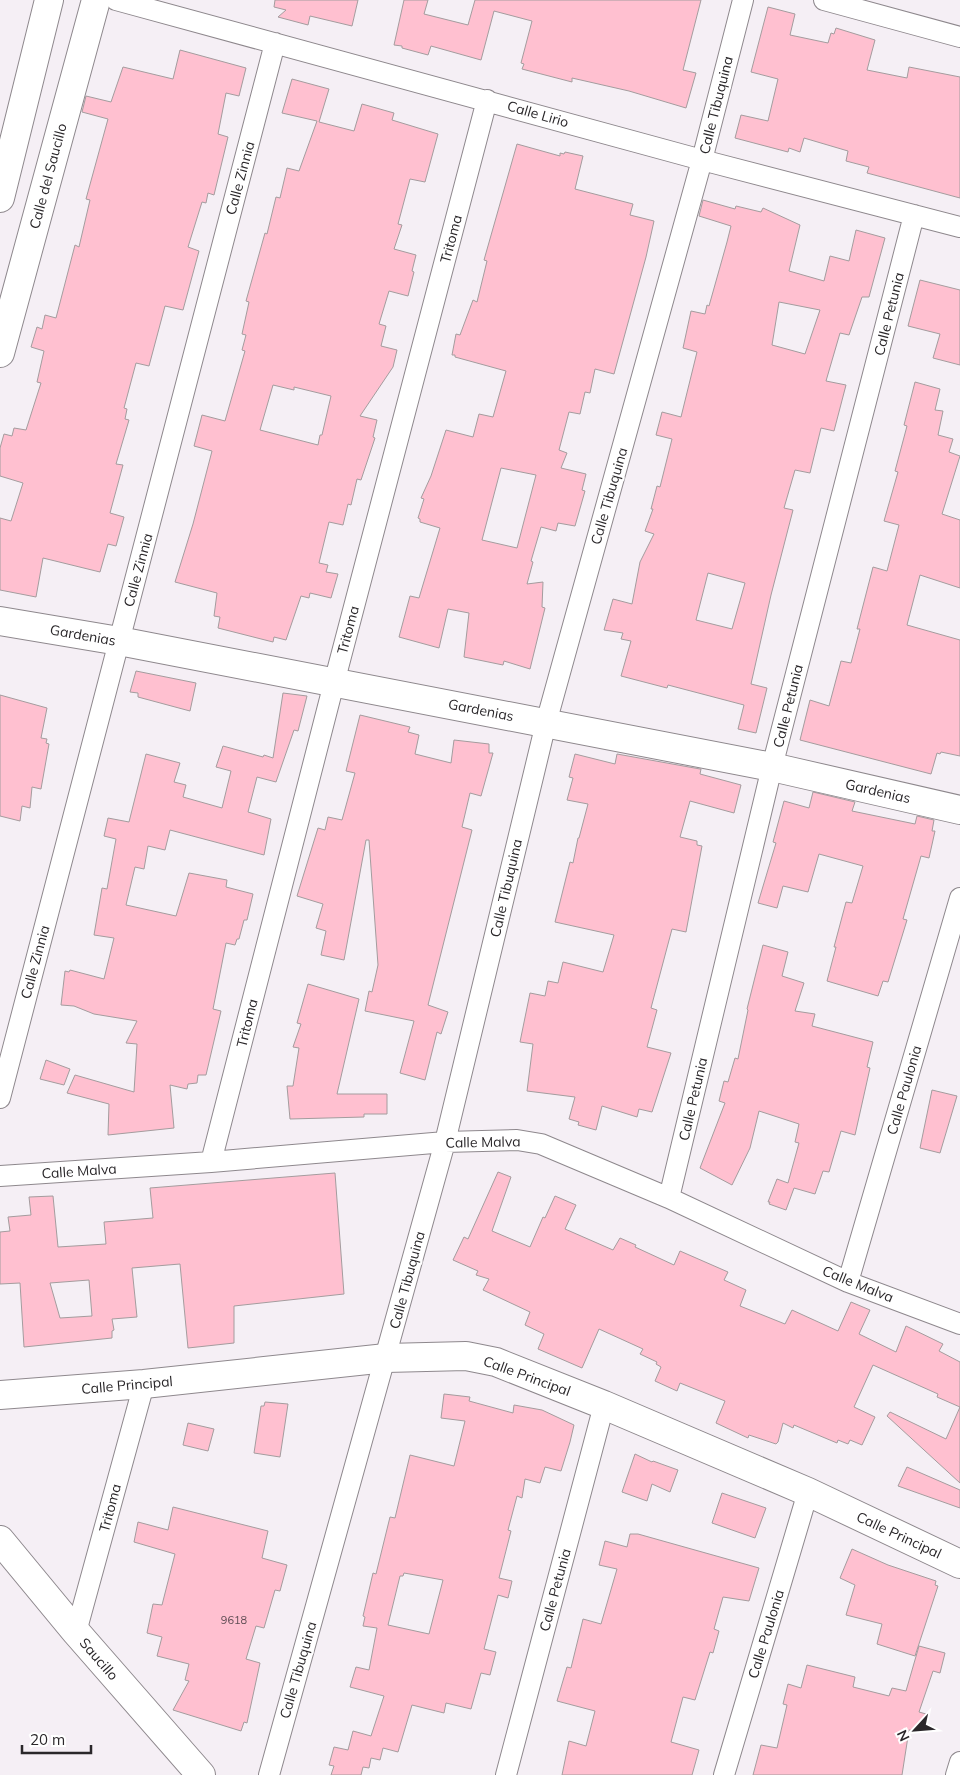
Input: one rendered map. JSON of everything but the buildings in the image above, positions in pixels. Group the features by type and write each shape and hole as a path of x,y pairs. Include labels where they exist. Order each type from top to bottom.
{"street":[{"path":"0,198 49,0"},
{"name":"Calle del Saucillo","path":"0,353 96,0"},
{"name":"Calle Lirio","path":"116,0 702,160 960,227"},
{"name":"Calle Tibuquina","path":"269,1775 445,1142 546,723 702,160 743,0"},
{"path":"824,0 960,37"},
{"name":"Calle Zinnia","path":"0,1098 275,43"},
{"name":"Tritoma","path":"211,1162 487,100"},
{"name":"Calle Petunia","path":"669,1198 772,767 914,215"},
{"name":"Gardenias","path":"0,620 119,641 772,767 960,810"},
{"name":"Calle Paulonia","path":"848,1282 960,898"},
{"name":"Calle Malva","path":"0,1176 211,1162 445,1142 517,1140 541,1144 669,1198 848,1282 960,1324"},
{"name":"Calle Principal","path":"0,1395 144,1384 386,1358 466,1356 496,1362 604,1405 808,1492 960,1564"},
{"name":"Tritoma","path":"76,1632 144,1384"},
{"name":"Calle Petunia","path":"506,1775 604,1405"},
{"name":"Calle Paulonia","path":"724,1775 808,1492"},
{"name":"Saucillo","path":"0,1540 76,1632 201,1775"},
{"path":"956,1775 960,1762"}]}
